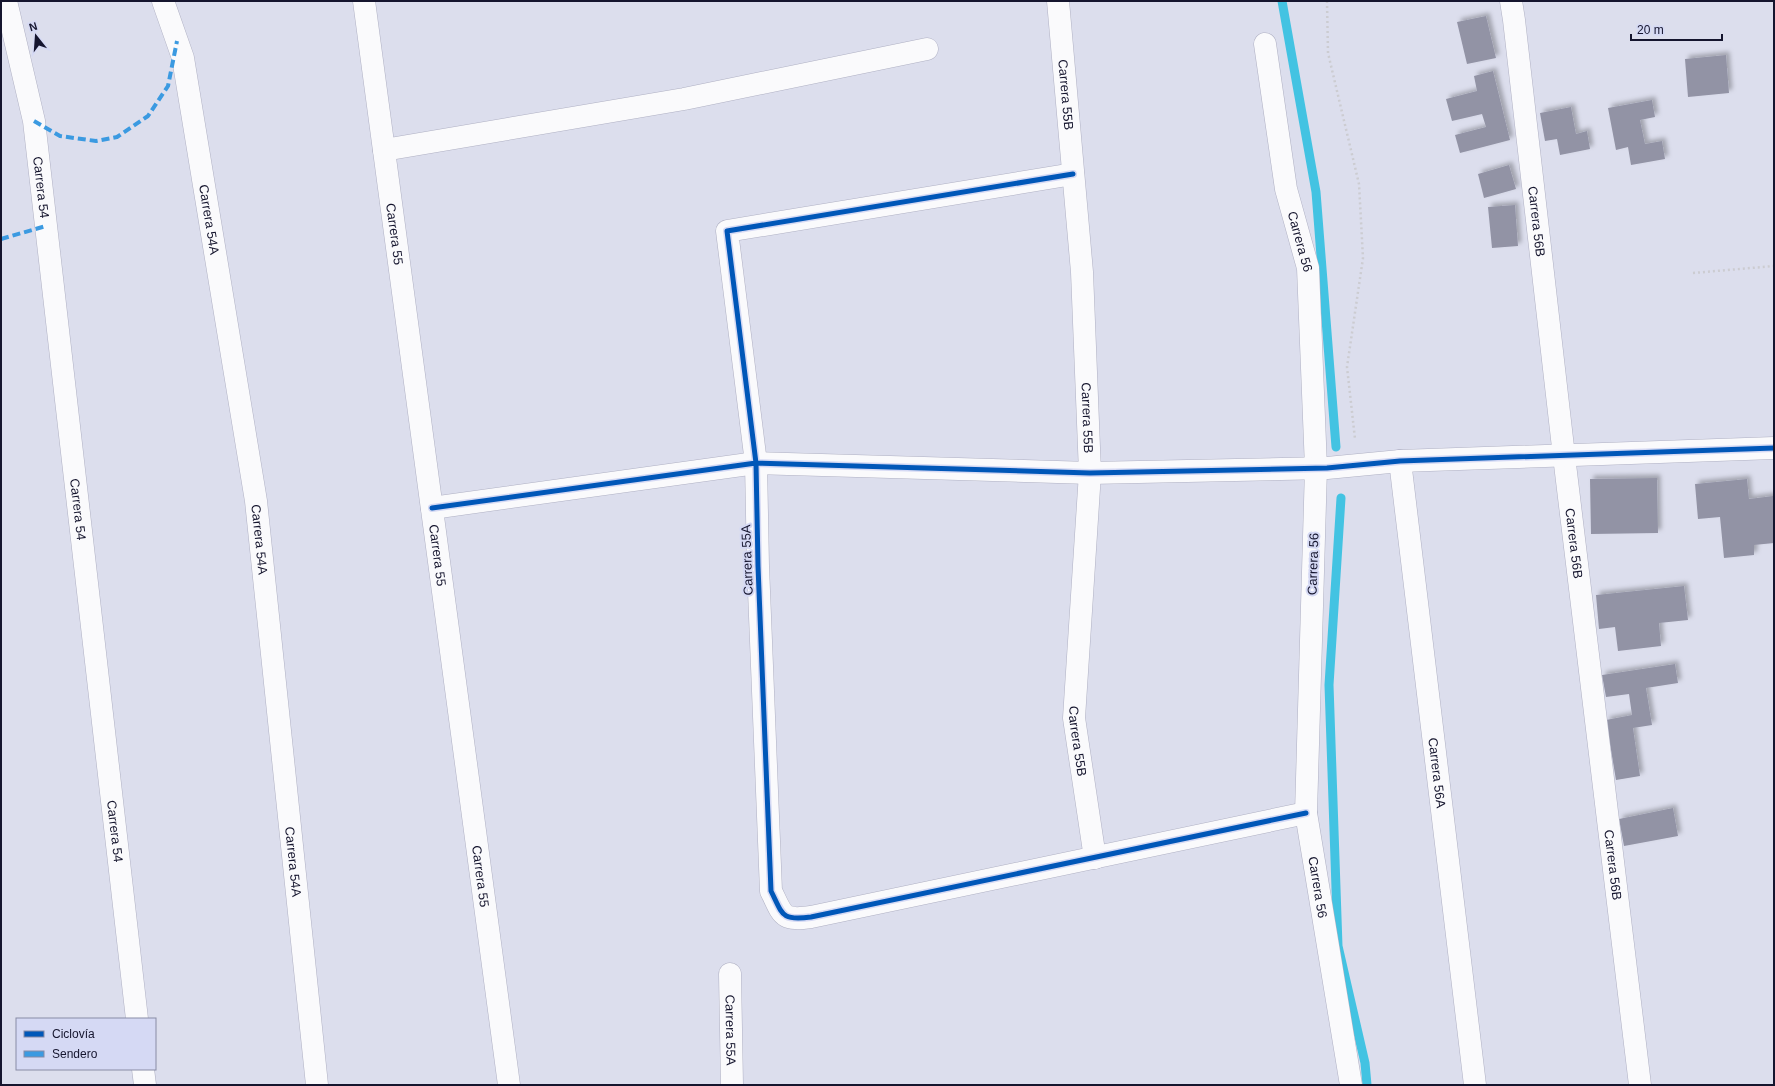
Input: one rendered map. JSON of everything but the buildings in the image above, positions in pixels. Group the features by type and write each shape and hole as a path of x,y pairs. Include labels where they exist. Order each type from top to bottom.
{"street":[{"name":"Carrera 54","path":"6,1 34,121 137,1018"},
{"name":"Carrera 54A","path":"163,1 183,58 256,501 317,1085"},
{"name":"Carrera 55","path":"364,1 509,1085"},
{"name":"Carrera 55B","path":"1058,1 1082,272 1090,473 1074,718 1095,858"},
{"name":"Carrera 56B","path":"1511,1 1640,1085"},
{"name":"Carrera 56","path":"1265,44 1286,189 1308,268 1321,468 1306,813 1351,1085"},
{"path":"384,150 684,99 927,49"},
{"name":"Carrera 55A","path":"1073,174 727,231 756,462 758,566 771,891 782,914 792,919 1095,858"},
{"path":"432,508 756,462 1090,473 1321,468 1400,461 1774,448"},
{"name":"Carrera 56A","path":"1400,461 1475,1085"},
{"path":"1095,858 1306,813"},
{"name":"Carrera 55A","path":"730,974 732,1085"},
{"path":"143,1070 145,1085"}],"path":[{"path":"1326,1 1328,53 1359,184 1363,258 1347,367 1353,466"},
{"path":"1693,273 1774,266"}],"waterway":[{"path":"1282,1 1316,192 1336,447"},
{"path":"1341,498 1329,685 1338,946 1365,1063 1367,1085"}],"marked path":[{"path":"34,121 60,136 96,141 117,137 148,116 168,86 177,41"},
{"path":"1,239 46,226"}],"cycle path":[{"path":"1073,174 727,231 756,463 758,566 771,891 781,911 788,917 811,917 1306,813"},
{"path":"432,508 756,463 1090,473 1327,468 1400,461 1774,448"}]}
